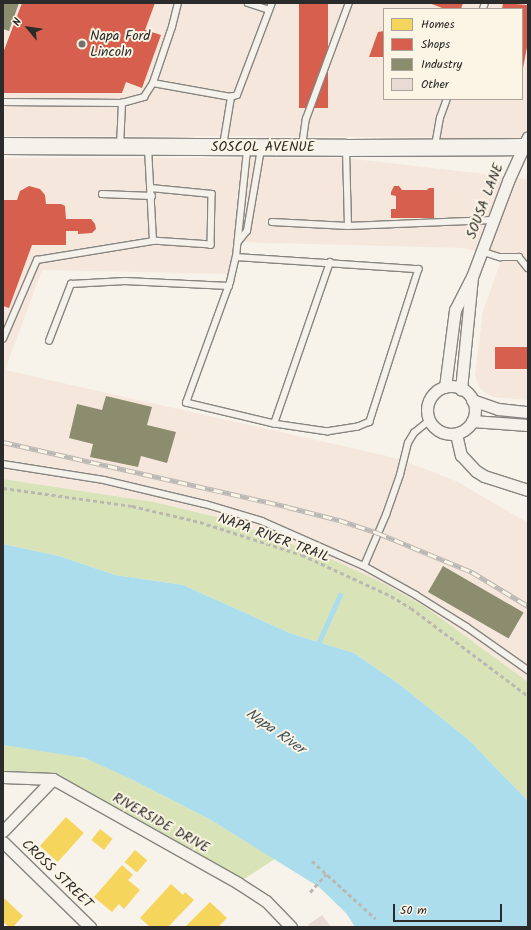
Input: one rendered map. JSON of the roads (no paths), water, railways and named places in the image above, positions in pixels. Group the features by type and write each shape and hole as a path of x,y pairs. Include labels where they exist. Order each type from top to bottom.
{"main road":[{"name":"SOSCOL AVENUE","path":"3,146 302,146 346,148 527,145"}],"street":[{"name":"SOUSA LANE","path":"445,387 455,310 472,276 492,220 527,145"},
{"name":"SOUSA LANE","path":"461,389 472,276"},
{"path":"445,387 461,389 468,393 472,400 475,410 472,421 466,429 456,434 440,432 429,421 427,407 429,400 433,394 445,387"},
{"path":"472,400 498,409 528,412"},
{"path":"472,421 528,425"},
{"path":"456,434 461,455 476,471 484,476 528,490"},
{"name":"RIVERSIDE DRIVE","path":"3,777 53,780 238,883 266,901 291,927"},
{"path":"3,831 53,780"},
{"name":"CROSS STREET","path":"3,842 90,927"}],"lane":[{"path":"3,102 122,103 144,97 153,83 172,28 178,3"},
{"path":"248,3 269,10"},
{"path":"153,83 231,96 237,95 272,3"},
{"path":"302,146 306,119 349,3"},
{"path":"223,147 231,96"},
{"path":"435,147 440,118 447,100"},
{"path":"120,147 122,103"},
{"path":"147,147 152,196 153,241"},
{"path":"237,242 247,231 255,147"},
{"path":"236,257 330,262 419,270 370,422 358,428 328,432 274,424 186,403 229,286 236,257 237,242 255,147"},
{"path":"346,148 348,226"},
{"path":"3,339 37,260 153,241 210,245 212,194 151,188"},
{"path":"102,194 152,196"},
{"path":"272,222 348,226 492,220"},
{"path":"481,251 500,257 519,257 528,268"},
{"path":"274,424 330,262"},
{"path":"50,341 71,284 125,281 229,286"},
{"path":"364,566 386,515 400,475 408,443 414,433 429,421"},
{"path":"3,464 104,480 205,504 262,521 364,566 416,595 467,627 528,670"}],"water":[{"name":"Napa River","path":"3,544 59,556 115,575 183,585 292,634 354,653 399,684 469,740 528,801 528,927 355,927 346,913 319,887 211,820 131,779 85,758 3,745"}],"waterway":[{"path":"316,648 340,595"}],"railway":[{"path":"3,442 339,520 378,533 472,572 528,606"}],"place":[{"name":"Napa Ford Lincoln","path":"82,44"}]}
